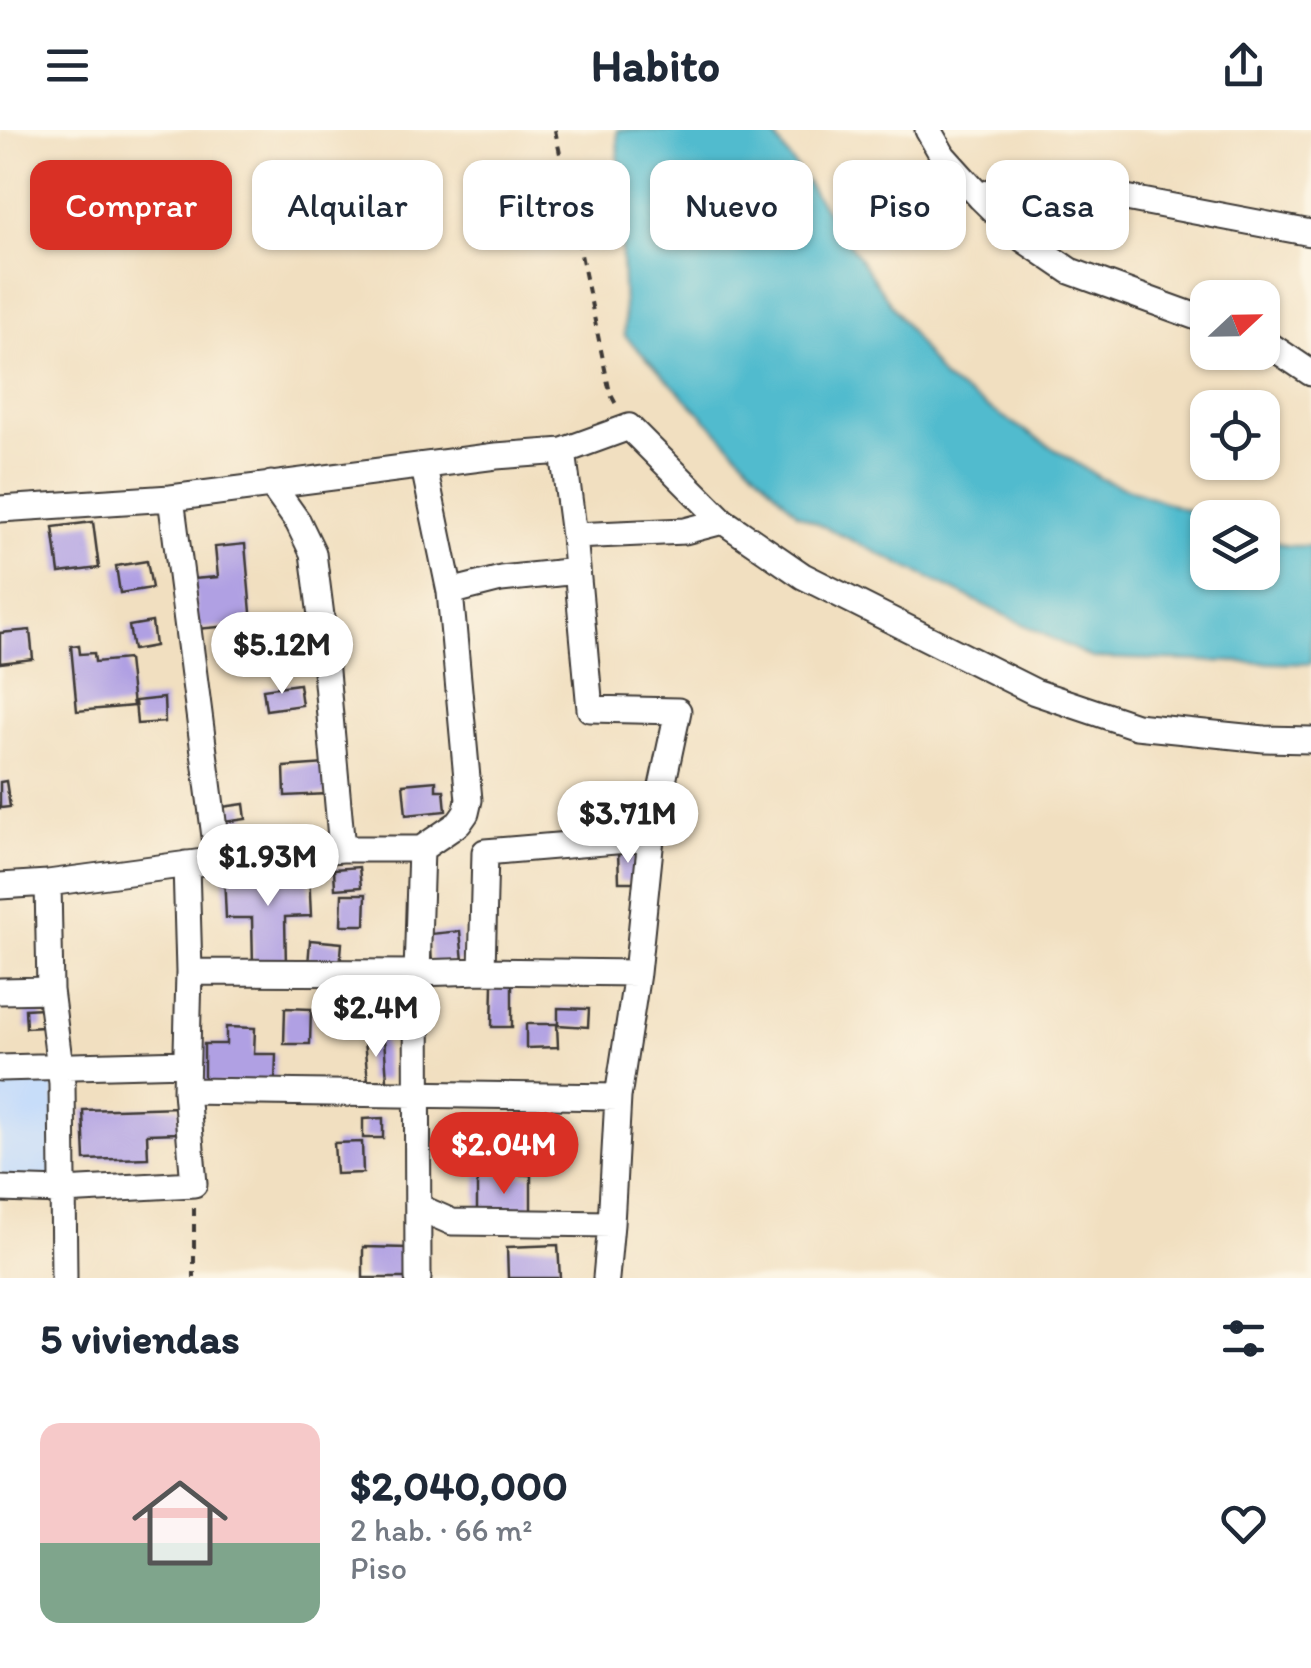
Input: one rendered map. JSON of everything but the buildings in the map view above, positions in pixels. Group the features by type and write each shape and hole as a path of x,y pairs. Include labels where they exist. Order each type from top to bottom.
{"street":[{"path":"928,130 943,156 1023,239 1070,271 1190,314"},
{"path":"980,196 1010,183 1031,180 1311,233"},
{"path":"1280,352 1311,373"},
{"path":"0,509 171,498 496,456 563,451 629,426 722,521 803,576 1035,692 1136,726 1311,740"},
{"path":"563,451 590,709 678,712 651,838 637,973 618,1097 606,1278"},
{"path":"0,886 342,849 421,849 459,823 469,800 450,592 424,467"},
{"path":"272,484 298,522 312,553 342,849"},
{"path":"171,498 218,860"},
{"path":"574,536 685,531 722,521"},
{"path":"450,592 501,579 577,570"},
{"path":"482,970 484,852 651,838"},
{"path":"418,1278 417,973 421,849"},
{"path":"0,1189 63,1192 194,1184 186,1092 186,864"},
{"path":"48,883 50,990 62,1083 64,1278"},
{"path":"189,972 637,973"},
{"path":"0,991 50,990"},
{"path":"0,1068 186,1063"},
{"path":"186,1092 618,1097"},
{"path":"418,1207 452,1222 611,1224"}],"path":[{"path":"556,130 610,393 629,426"},
{"path":"194,1184 194,1278"}],"shaded area":[{"path":"54,1071 58,1188 0,1188 0,1072"}],"water":[{"path":"617,130 774,130 791,160 650,160 650,250 813,250 813,192 833,221 833,250 853,250 943,379 1102,479 1190,511 1190,590 1280,590 1280,543 1311,546 1311,664 1092,658 798,514 625,336 622,250 630,250 630,160 618,160"}]}
